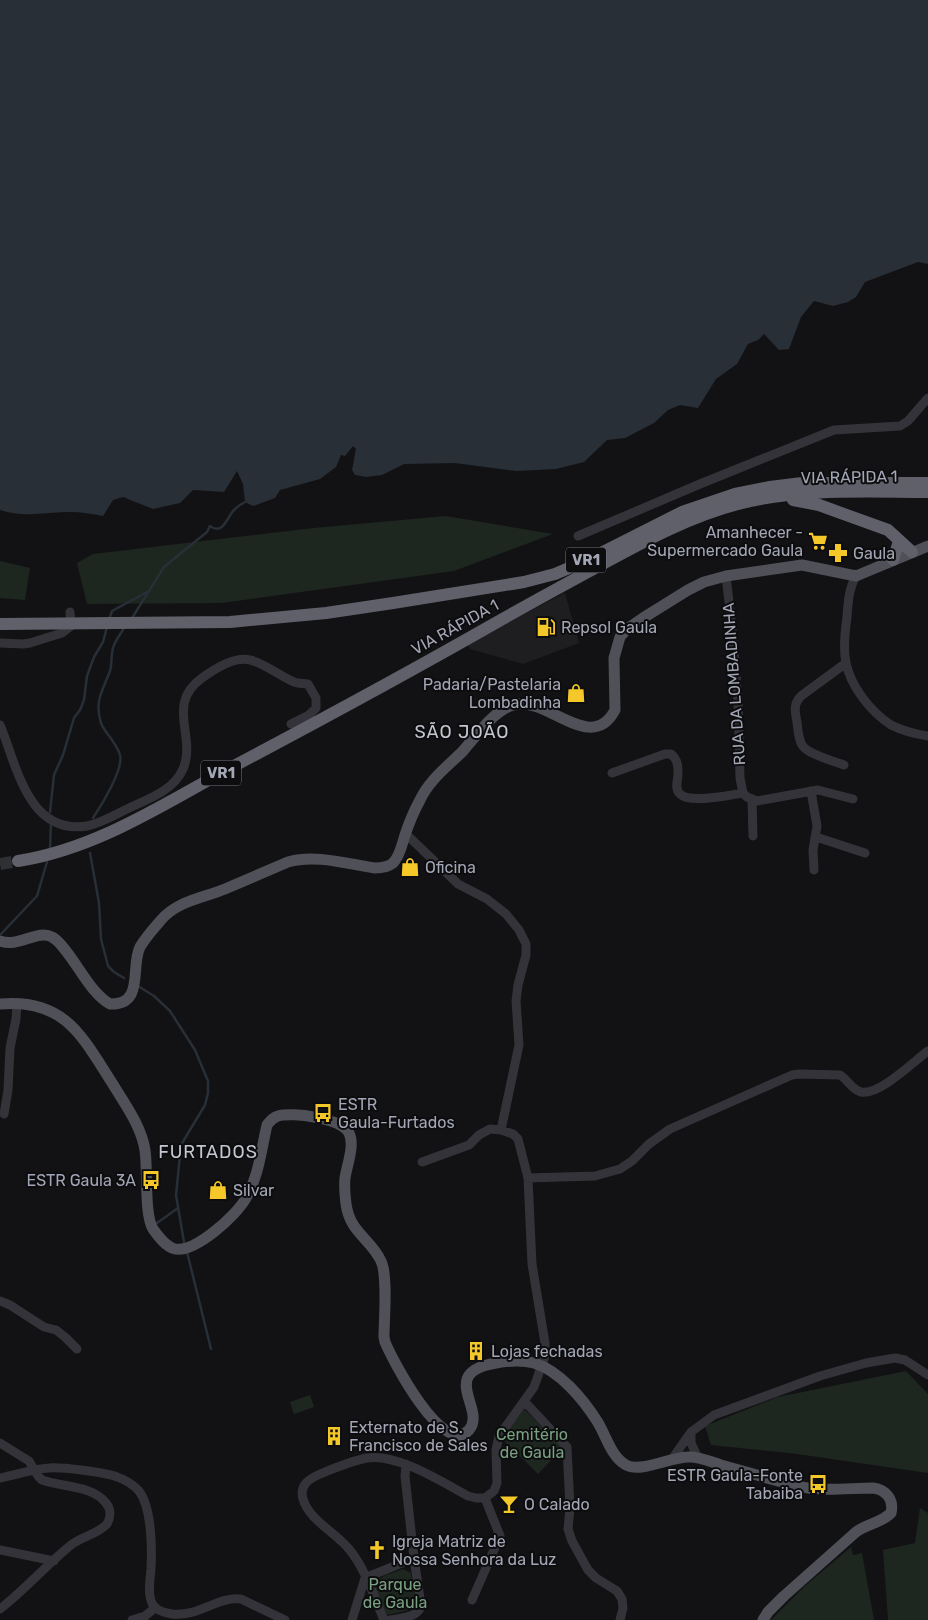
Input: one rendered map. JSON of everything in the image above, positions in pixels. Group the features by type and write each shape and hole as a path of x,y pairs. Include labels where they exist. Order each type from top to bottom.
{"highway":[{"path":"895,483 928,474"},
{"name":"VIA RÁPIDA 1","path":"0,624 230,622 326,614 524,582 555,574 682,512 735,494 802,483 928,483"},
{"name":"VIA RÁPIDA 1","path":"18,861 49,855 95,840 643,542 686,521 740,504 773,497 928,492"},
{"path":"773,497 819,505 888,530 912,552"},
{"path":"894,560 899,541"}],"main road":[{"path":"0,941 14,944 43,935 54,938 100,997 110,1004 116,1004 128,998 133,991 137,956 140,947 173,908 300,858 375,868 387,866 398,856 421,797 426,790 490,720 503,709 517,704 527,704 584,727 594,728 605,724 612,718 615,710 614,658 620,637 635,623 675,597 704,582 726,576 802,565 856,576 928,546"},
{"path":"0,1004 16,1003 36,1006 72,1025 88,1046 129,1111 142,1138 146,1159 149,1218 153,1228 166,1244 177,1249 199,1243 243,1204 256,1176 270,1120 280,1115 314,1117 342,1125 346,1128 351,1138 344,1188 348,1217 353,1227 377,1255 383,1266 385,1342 408,1386 422,1407 445,1429 457,1434 465,1433 470,1429 472,1422 466,1385 471,1373 482,1366 502,1362 528,1362 542,1366 561,1380 580,1398 597,1421 615,1455 626,1466 642,1467 689,1456 806,1488 878,1489 888,1494 892,1507 891,1513 886,1518 856,1532 784,1596 768,1612 763,1620"}],"street":[{"path":"578,536 834,430 900,426 908,422 928,398"},
{"name":"RUA DA LOMBADINHA","path":"726,576 734,646 738,700 740,778 743,793"},
{"path":"856,576 850,590 845,642 846,663 853,682 876,713 891,724 909,733 928,736"},
{"path":"0,643 23,644 62,633 70,626 70,612"},
{"path":"0,725 28,798 48,818 75,827 99,822 152,797 166,789 176,780 186,760 183,701 188,690 203,677 226,664 241,659 251,660 296,683 308,684 316,698 316,708 309,715 291,724"},
{"path":"844,765 806,750 799,739 795,708 796,701 801,696 846,663"},
{"path":"612,773 665,754 671,754 676,758 678,764 677,788 678,793 683,796 712,798 743,793 752,800 763,800 822,790 853,799"},
{"path":"811,791 817,826 813,850 814,870"},
{"path":"752,800 753,836"},
{"path":"406,833 458,884 487,899 506,914 519,930 526,944 526,955 516,1001 519,1045 501,1130"},
{"path":"816,837 865,853"},
{"path":"4,1114 16,1003"},
{"path":"528,1178 589,1177 620,1169 670,1129 792,1075 840,1075 854,1088 862,1092 871,1092 881,1088 928,1050"},
{"path":"384,1620 365,1578 348,1548 310,1512 302,1496 302,1488 310,1478 355,1461 380,1458 406,1464 468,1496 485,1498 494,1491 497,1483 497,1443 499,1436 534,1387 545,1356 545,1343 532,1264 528,1178 518,1139 513,1134 490,1129 479,1135 469,1145 422,1162"},
{"path":"0,1301 10,1305 44,1327 56,1330 77,1349"},
{"path":"672,1460 691,1432 714,1415 820,1376 866,1363 896,1358 905,1360 928,1375"},
{"path":"525,1402 567,1447 570,1508 568,1530 588,1570 596,1578 617,1591 622,1599 623,1608 620,1620"},
{"path":"691,1432 691,1443 698,1458"},
{"path":"0,1443 29,1461 34,1471 42,1480 81,1488 100,1498 110,1510 110,1516 106,1524 72,1544 0,1609"},
{"path":"390,1620 415,1615 420,1611 421,1600 414,1558 405,1476 406,1464"},
{"path":"0,1478 49,1468 116,1476 139,1491 144,1501 152,1542 150,1590 151,1600 155,1608 165,1613 191,1614 235,1598 241,1599 285,1620"},
{"path":"472,1600 500,1536 485,1498"},
{"path":"0,1550 54,1560"},
{"path":"365,1578 414,1558"},
{"path":"352,1620 365,1578"},
{"path":"132,1620 144,1618 155,1608"}],"shaded area":[{"path":"0,0 928,0 928,264 918,262 865,282 856,297 848,302 833,306 814,301 801,317 789,349 779,350 764,334 758,340 748,344 737,364 716,379 698,408 680,405 668,410 654,423 625,438 607,440 584,462 556,469 516,471 455,463 404,464 382,475 366,477 355,475 352,470 356,449 353,446 345,456 341,455 336,467 320,479 280,490 275,498 253,506 245,502 243,484 237,471 224,492 193,490 180,503 153,509 123,497 113,500 103,516 75,512 18,514 0,510"},
{"path":"565,593 579,643 523,664 470,649 468,645"}],"green space":[{"path":"446,516 553,534 454,571 222,603 87,604 77,563 93,554 314,528"},
{"path":"0,561 30,568 25,600 0,598"},
{"path":"906,1371 928,1394 928,1473 797,1454 711,1445 705,1426 778,1397"},
{"path":"310,1395 314,1407 294,1414 290,1402"},
{"name":"Cemitério de Gaula","path":"524,1409 563,1448 538,1474 501,1438"},
{"path":"920,1508 928,1513 928,1620 888,1620 883,1550 915,1543"},
{"path":"851,1547 853,1555 862,1553 874,1620 771,1620 805,1586"},
{"name":"Parque de Gaula","path":"403,1569 411,1573 416,1606 414,1609 387,1615 384,1613 372,1583 386,1575"}],"waterway":[{"path":"132,618 164,567 207,532 210,526 218,529 221,527 234,510 245,502"},
{"path":"109,620 112,611 147,592"},
{"path":"50,812 54,775 63,755 74,718 84,700 87,676 94,657 103,642 107,627"},
{"path":"93,818 119,769 120,755 101,723 98,708 100,696 110,671 113,648 124,628"},
{"path":"50,848 51,823"},
{"path":"90,853 99,903 101,939 108,966 124,978"},
{"path":"1,934 37,896 47,862"},
{"path":"138,986 154,996 170,1011 195,1050 208,1081 205,1105 181,1145 176,1195 184,1242"},
{"path":"157,1223 178,1208"},
{"path":"187,1252 211,1349"}],"tunnel":[{"path":"0,864 18,861"}],"place":[{"name":"Amanhecer - Supermercado Gaula","path":"818,541"},
{"name":"Gaula","path":"838,553"},
{"name":"Repsol Gaula","path":"546,627"},
{"name":"Padaria/Pastelaria Lombadinha","path":"576,693"},
{"name":"Oficina","path":"410,867"},
{"name":"ESTR Gaula-Furtados","path":"323,1113"},
{"name":"ESTR Gaula 3A","path":"151,1180"},
{"name":"Silvar","path":"218,1190"},
{"name":"Lojas fechadas","path":"476,1351"},
{"name":"Externato de S. Francisco de Sales","path":"334,1436"},
{"name":"ESTR Gaula-Fonte Tabaiba","path":"818,1484"},
{"name":"O Calado","path":"509,1504"},
{"name":"Igreja Matriz de Nossa Senhora da Luz","path":"377,1550"}],"district":[{"name":"SÃO JOÃO","path":"462,732"},
{"name":"FURTADOS","path":"208,1152"}]}
